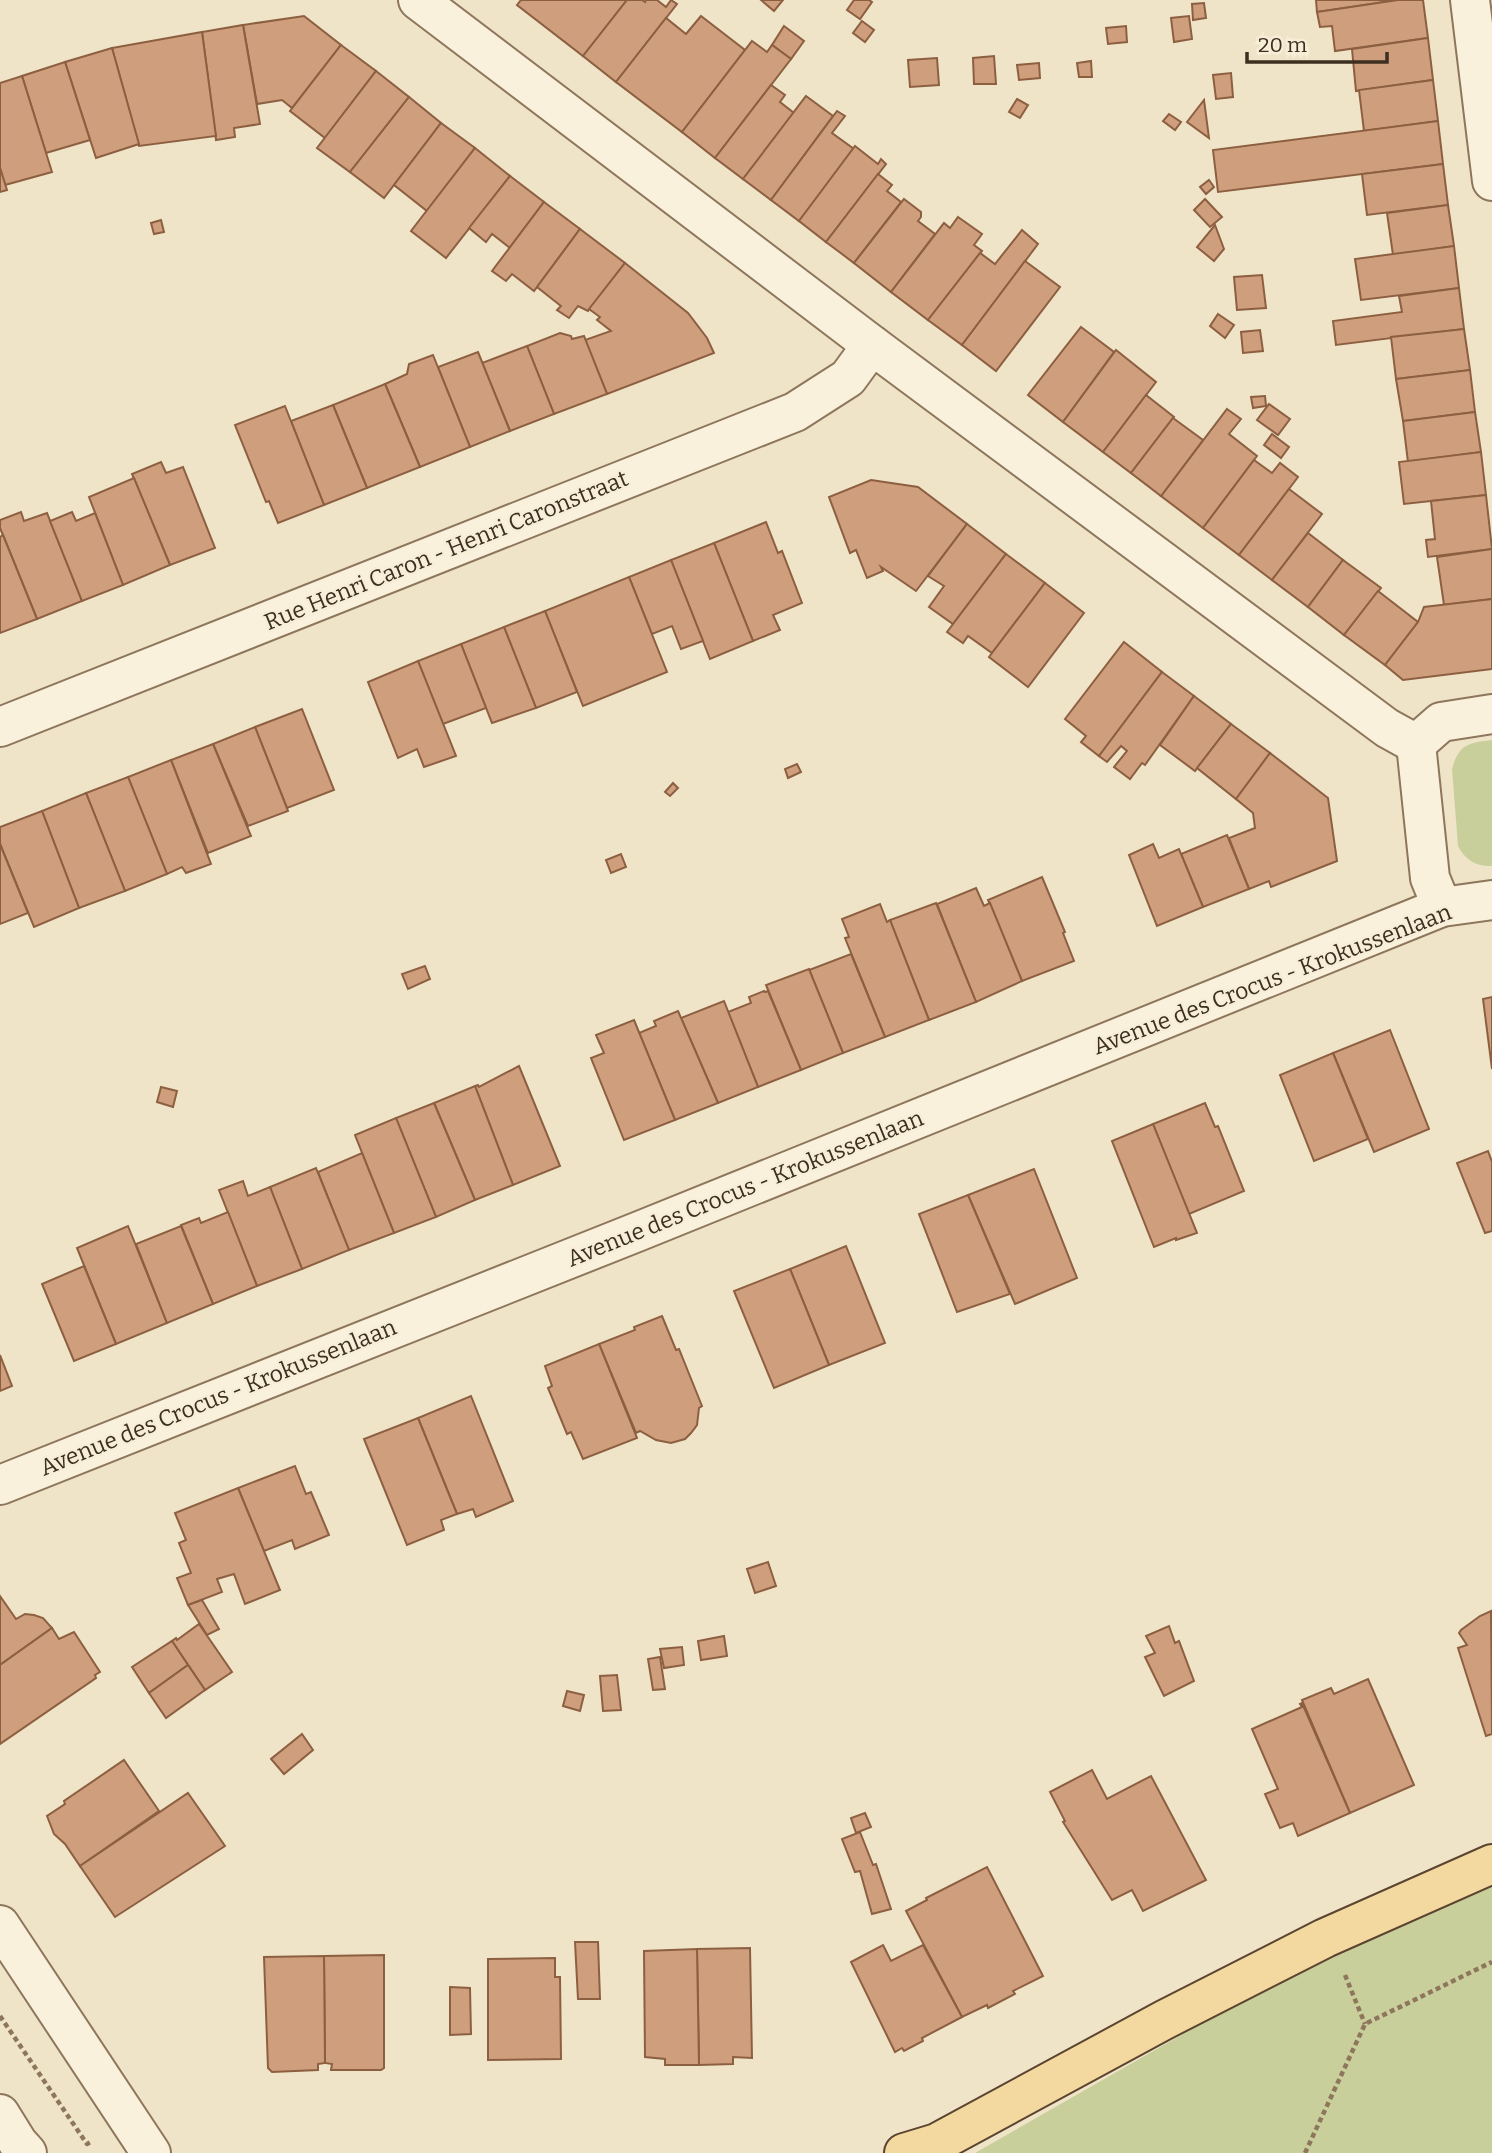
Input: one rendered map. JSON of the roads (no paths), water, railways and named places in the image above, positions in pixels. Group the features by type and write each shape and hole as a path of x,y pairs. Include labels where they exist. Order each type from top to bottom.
{"main road":[{"path":"904,2153 937,2143 1164,2020 1325,1938 1492,1864"}],"street":[{"path":"418,0 872,345 1387,728 1416,744"},
{"path":"1470,0 1492,181"},
{"name":"Rue Henri Caron - Henri Caronstraat","path":"0,727 795,412 848,378 872,345"},
{"path":"1416,744 1441,722 1492,713"},
{"path":"1416,744 1430,878 1442,907"},
{"name":"Avenue des Crocus - Krokussenlaan","path":"0,1485 637,1232 1442,907 1492,900"},
{"path":"0,1925 151,2153"}]}
